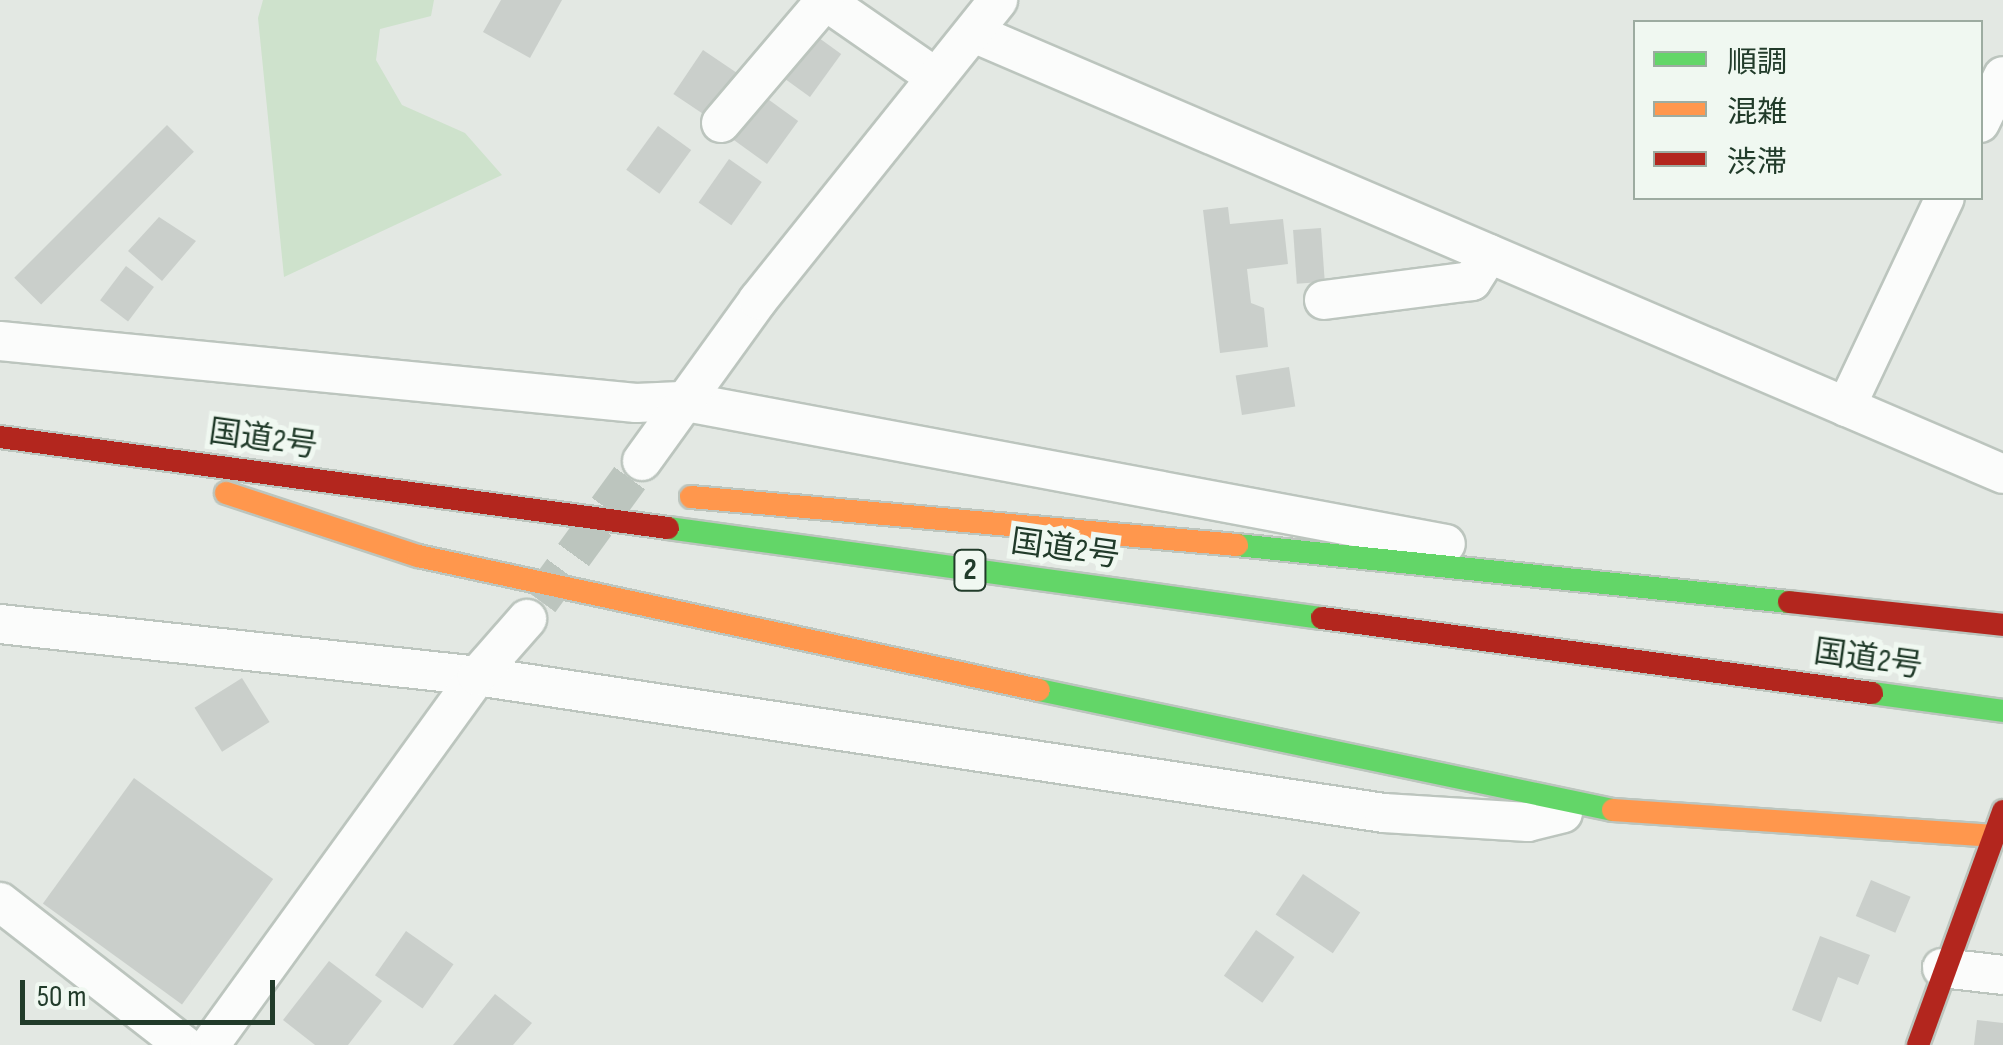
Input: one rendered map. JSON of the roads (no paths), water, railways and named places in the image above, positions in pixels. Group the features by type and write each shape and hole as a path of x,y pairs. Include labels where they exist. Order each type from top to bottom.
{"main road":[{"name":"国道2号","path":"0,437 2003,711"},
{"path":"94,450 531,484"},
{"path":"94,450 418,556 1585,808 1999,829 1942,968 1918,1045"},
{"path":"670,495 2003,624"}],"street":[{"path":"721,123 825,0 934,77"},
{"path":"642,462 681,402 934,77 976,34 998,0"},
{"path":"976,34 2003,474"},
{"path":"1983,117 2003,76"},
{"path":"1846,407 1944,200"},
{"path":"1324,300 1442,290 1472,281 1489,254"},
{"path":"0,341 616,401 681,402 1384,528 1600,582"},
{"path":"210,1045 476,676 527,619"},
{"path":"0,624 476,676 1384,813 1528,822 1585,808"},
{"path":"0,902 184,1045"},
{"path":"1942,968 2003,975"}],"tunnel":[{"path":"540,601 642,461"}]}
